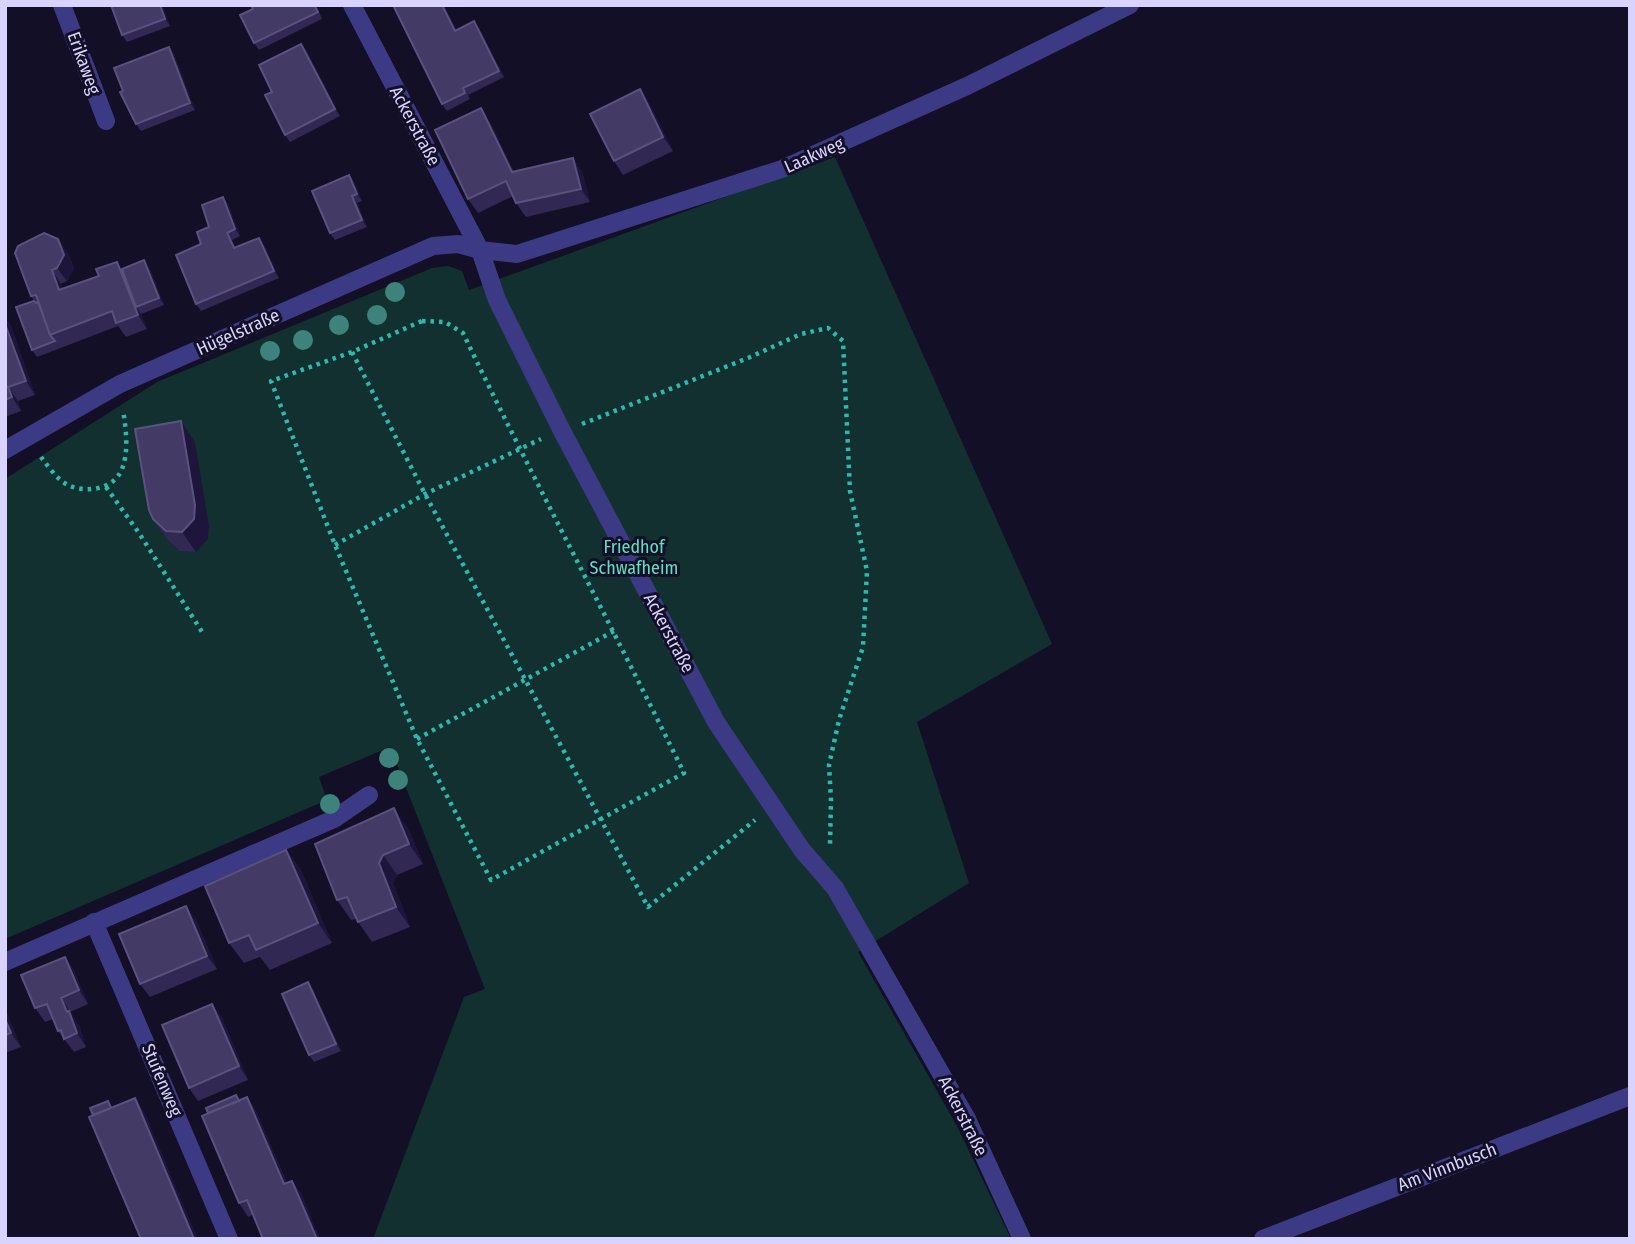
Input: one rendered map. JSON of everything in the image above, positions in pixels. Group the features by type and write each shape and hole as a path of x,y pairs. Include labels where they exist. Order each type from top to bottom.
{"street":[{"name":"Erikaweg","path":"62,5 106,121"},
{"name":"Ackerstraße","path":"352,5 480,250 497,300 562,430 716,722 802,850 835,888 967,1119 1022,1239"},
{"name":"Laakweg","path":"480,250 517,254 782,169 967,86 1130,5"},
{"name":"Hügelstraße","path":"5,450 25,436 120,384 433,246 458,244 480,250"},
{"path":"5,962 334,819 369,795"},
{"name":"Stufenweg","path":"94,922 229,1239"},
{"name":"Am Vinnbusch","path":"1263,1239 1630,1096"}],"path":[{"path":"422,321 446,322 463,333 519,450 614,631 684,773 491,880 416,739 335,545 271,381 352,352 422,321"},
{"path":"335,545 425,494 562,430 748,358 801,334 828,328 843,341 850,491 867,571 863,646 839,720 829,765 829,841 835,888"},
{"path":"352,352 425,494 648,907 772,806"},
{"path":"25,436 65,484 81,489 106,487 121,472 125,455 126,430 122,407"},
{"path":"106,487 139,533 204,635"},
{"path":"416,739 614,631"}],"green space":[{"name":"Friedhof Schwafheim","path":"835,157 1052,644 917,722 969,883 858,952 958,1128 1011,1239 373,1239 464,997 485,989 390,747 319,777 327,800 5,939 5,479 157,382 432,268 448,266 462,271 469,290"}],"building":[{"path":"111,5 160,5 165,19 122,35"},
{"path":"251,5 314,5 318,12 254,43 240,15 253,9"},
{"path":"393,5 442,5 455,31 474,21 499,71 463,88 465,93 442,104"},
{"path":"301,44 335,109 285,135 265,95 272,92 259,65"},
{"path":"169,47 190,103 136,124 120,92 123,91 114,68"},
{"path":"640,89 663,137 614,161 590,114"},
{"path":"481,108 512,172 573,158 581,189 516,203 506,181 468,199 435,130"},
{"path":"349,175 357,194 352,196 362,220 330,233 312,191"},
{"path":"223,197 235,229 227,233 234,248 259,238 274,271 196,304 176,255 201,244 197,232 209,227 202,205"},
{"path":"44,233 58,239 64,255 57,268 52,270 59,290 99,276 96,269 117,262 138,315 116,323 112,311 50,335 36,295 31,296 15,253 18,246"},
{"path":"144,260 159,298 136,307 122,269"},
{"path":"38,302 50,335 55,341 32,350 16,307"},
{"path":"5,324 26,381 8,387 12,397 5,400"},
{"path":"181,421 195,505 194,519 182,532 166,531 153,519 149,510 135,429"},
{"path":"394,808 409,844 383,855 379,863 396,907 358,922 347,897 337,900 315,844"},
{"path":"286,850 318,923 256,950 249,935 229,943 205,886"},
{"path":"186,906 207,956 140,984 119,934"},
{"path":"65,957 79,990 61,998 77,1033 64,1039 47,1004 35,1008 21,975"},
{"path":"308,982 336,1044 309,1055 282,994"},
{"path":"212,1004 239,1066 189,1088 162,1025"},
{"path":"5,1019 11,1033 5,1035"},
{"path":"236,1095 239,1101 208,1113 206,1108"},
{"path":"247,1097 284,1184 292,1181 317,1239 263,1239 247,1200 239,1203 202,1116"},
{"path":"135,1098 194,1239 141,1239 89,1117"},
{"path":"108,1101 111,1108 93,1115 90,1108"}]}
